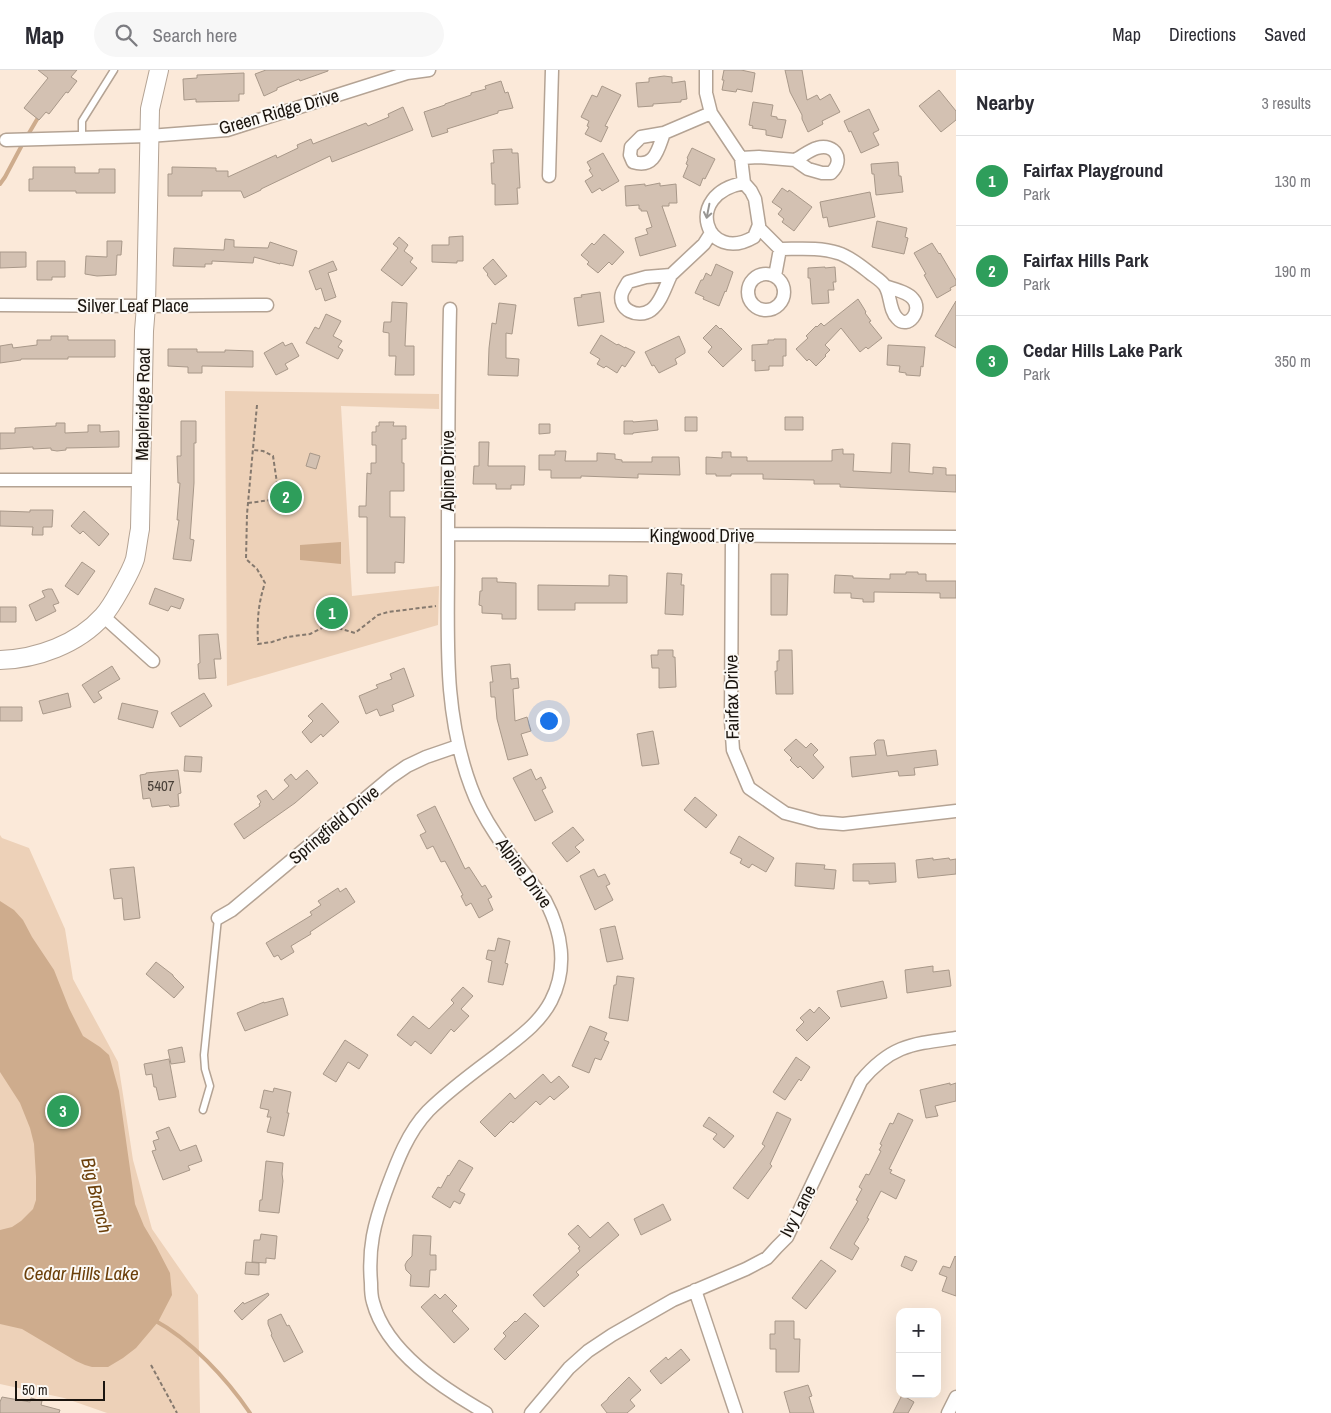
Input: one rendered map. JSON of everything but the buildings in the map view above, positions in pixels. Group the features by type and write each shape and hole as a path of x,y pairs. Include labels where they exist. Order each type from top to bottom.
{"street":[{"name":"Mapleridge Road","path":"0,660 47,651 68,644 82,635 103,616 113,603 134,560 140,529 150,109 159,70"},
{"name":"Green Ridge Drive","path":"6,140 149,136 227,130 407,73 429,70"},
{"path":"550,176 552,70"},
{"path":"706,70 706,93 710,113 741,158 744,183 755,199 758,217 758,227 754,237 742,243 732,244 723,242 709,230 707,211 710,203 724,190 733,185 744,183"},
{"path":"664,133 710,113"},
{"path":"741,158 759,157 795,160"},
{"path":"758,227 780,250 813,249 839,253 861,265 885,286"},
{"path":"671,275 704,244 711,233"},
{"path":"775,276 780,250"},
{"name":"Silver Leaf Place","path":"0,305 267,305"},
{"name":"Alpine Drive","path":"450,309 448,604 451,712 458,746 471,787 490,826 545,900 552,913 561,948 561,966 559,981 551,1000 536,1022 452,1088 427,1112 415,1127 403,1150 374,1224 370,1249 370,1273 372,1300 377,1315 401,1351 422,1370 486,1413"},
{"path":"0,480 141,480"},
{"name":"Kingwood Drive","path":"448,534 956,537"},
{"name":"Fairfax Drive","path":"732,536 731,721 733,750 749,788 785,813 819,822 843,824 956,811"},
{"path":"103,616 153,661"},
{"name":"Springfield Drive","path":"218,918 232,910 406,766 458,746"},
{"name":"Ivy Lane","path":"531,1413 569,1368 588,1351 612,1335 673,1300 767,1258 787,1237 861,1081 872,1068 883,1058 897,1050 915,1044 956,1038"},
{"path":"696,1290 736,1413"},
{"path":"948,1413 956,1397"}],"lane":[{"path":"82,138 82,121 114,70"},
{"path":"203,1110 210,1086 205,1069 204,1055 218,918"}],"path":[{"path":"257,405 248,503 246,559 257,569 265,583 260,598 257,620 258,644 310,634 328,624 355,633 378,615 448,604"},
{"path":"248,503 271,500 277,483 273,456 263,451 253,450"},
{"path":"151,1365 177,1413"}],"shaded area":[{"path":"225,391 439,394 439,409 341,406 352,596 439,586 438,625 227,686"},
{"name":"Cedar Hills Lake","path":"0,835 2,838 29,848 65,929 73,979 118,1062 133,1160 152,1229 198,1295 200,1413 107,1413 64,1398 0,1384"}],"water":[{"path":"341,542 341,564 300,560 300,545"},
{"name":"Cedar Hills Lake","path":"0,901 14,910 23,920 54,970 69,1008 83,1036 109,1055 119,1091 135,1204 144,1226 170,1273 172,1295 158,1322 136,1348 108,1367 85,1365 22,1329 0,1324 0,1230 12,1227 33,1209 36,1200 36,1177 34,1144 30,1128 20,1103 0,1072"}],"waterway":[{"path":"0,184 39,116"},
{"name":"Big Branch","path":"154,1320 181,1338 207,1361 250,1413"}],"place":[{"name":"Fairfax Hills Park","path":"286,497"},
{"name":"Fairfax Playground","path":"332,613"},
{"name":"Cedar Hills Lake Park","path":"63,1111"}]}
